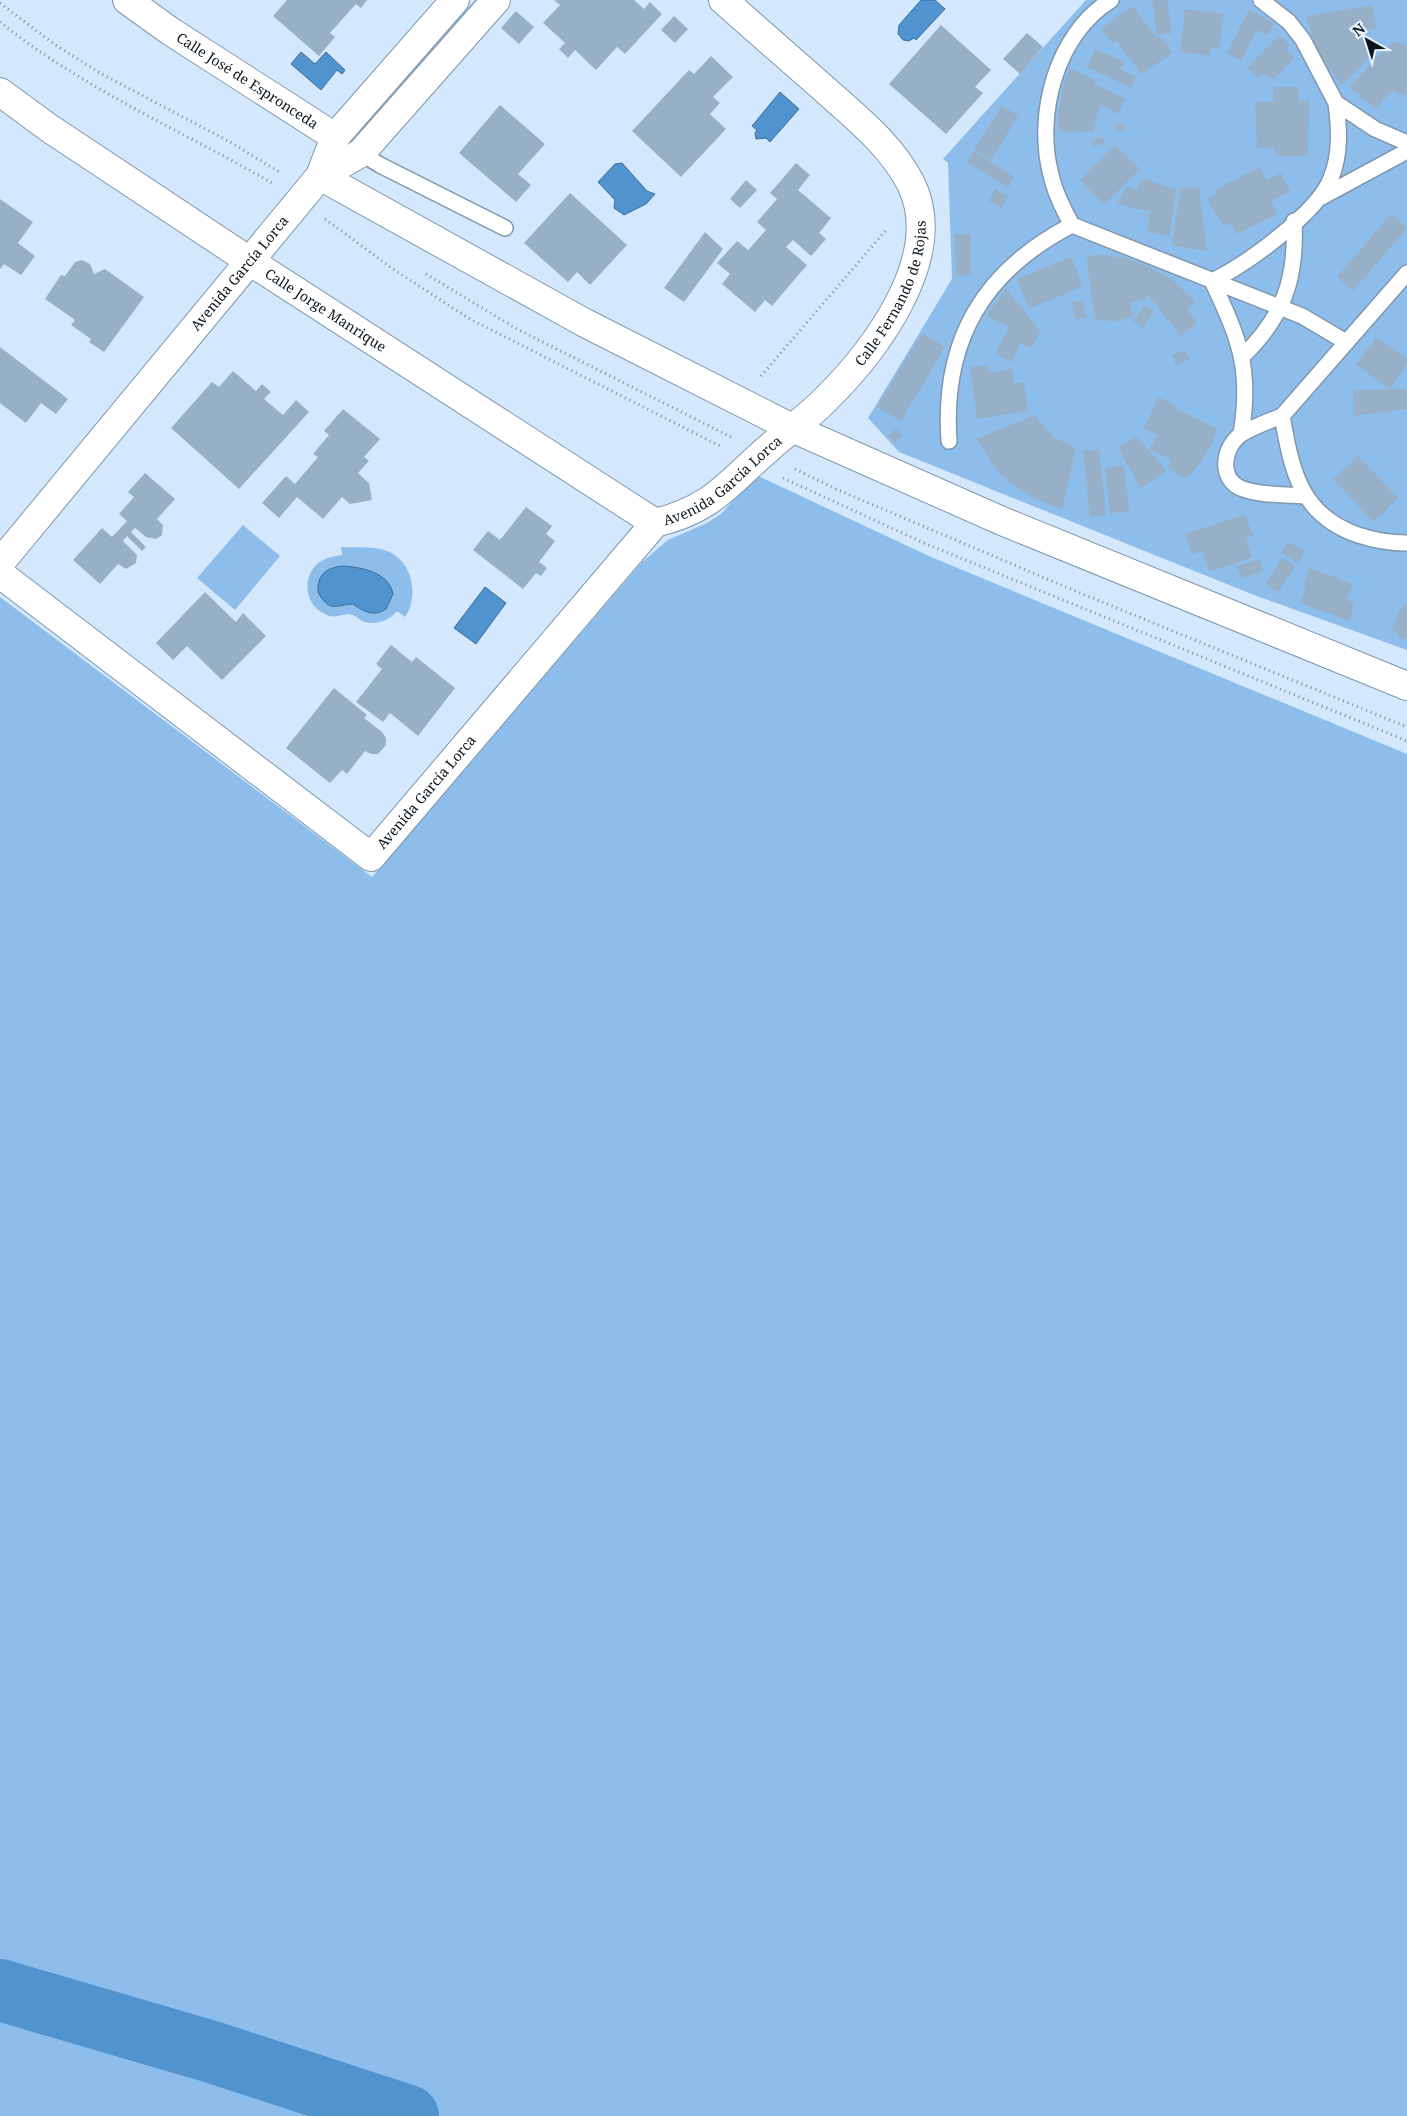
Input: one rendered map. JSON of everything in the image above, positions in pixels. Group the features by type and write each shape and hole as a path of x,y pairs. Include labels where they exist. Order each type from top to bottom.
{"street":[{"name":"Calle José de Espronceda","path":"127,0 170,31 335,137"},
{"path":"455,0 335,137 320,176 585,323 792,428 1002,521 1407,686"},
{"name":"Avenida García Lorca","path":"0,563 251,262 320,176 361,153 496,0"},
{"name":"Calle Fernando de Rojas","path":"723,0 884,145 900,164 912,185 919,208 921,233 916,262 904,294 883,331 837,388 792,428"},
{"name":"Calle Jorge Manrique","path":"0,92 88,154 251,262 655,523"},
{"name":"Avenida García Lorca","path":"0,574 371,857 655,523 679,517 700,508 718,496 792,428"}],"lane":[{"path":"1112,0 1086,21 1071,43 1059,67 1050,93 1046,120 1049,166 1059,200 1072,225 1281,307 1302,316 1346,342"},
{"path":"1261,0 1289,22 1303,40 1336,103 1339,128 1338,151 1332,178 1319,199"},
{"path":"1336,103 1375,130 1407,143"},
{"path":"335,137 361,153 506,228"},
{"path":"1212,281 1233,271 1294,222 1319,199 1407,151"},
{"path":"1243,356 1266,331 1281,307 1291,280 1296,251 1294,222"},
{"path":"949,441 947,414 954,362 963,336 975,312 989,290 1026,252 1072,225"},
{"path":"1241,434 1282,416 1407,273"},
{"path":"1212,281 1230,318 1243,356 1245,408 1241,434 1230,449 1224,464 1225,470 1232,482 1245,490 1305,496"},
{"path":"1282,416 1294,470 1305,496 1322,517 1344,530 1371,539 1407,542"}],"path":[{"path":"0,3 54,44 100,72 230,142 289,178"},
{"path":"759,378 890,225"}],"shaded area":[{"path":"475,0 481,0 364,133 360,129"},
{"path":"921,0 935,0 945,9 916,40 914,38 909,41 903,40 898,34 899,25"},
{"path":"1086,0 1407,0 1407,650 1254,595 899,452 868,418 952,279 948,163 943,159"},
{"path":"301,52 315,64 326,52 345,70 342,74 337,70 321,90 291,64"},
{"path":"780,92 799,109 770,142 766,138 756,139 755,133 757,130 752,126"},
{"path":"622,163 647,191 655,194 646,204 624,215 614,208 615,200 598,182 615,164"},
{"path":"756,475 931,557 1407,754 1407,2116 0,2116 0,597 372,877 642,562 668,540 707,523 721,514"},
{"path":"243,525 280,556 235,610 197,578"},
{"path":"341,547 384,550 394,554 401,561 411,578 412,588 410,608 405,617 397,611 386,620 372,623 362,621 349,614 328,615 312,604 309,597 308,583 312,570 320,562 342,555"},
{"path":"342,566 365,569 386,580 393,594 386,609 373,613 353,604 333,606 326,603 318,592 319,581 327,571"},
{"path":"485,587 506,603 476,644 454,628"}],"building":[{"path":"287,0 367,0 361,8 356,4 330,33 335,37 319,56 273,16"},
{"path":"554,0 634,0 644,9 650,2 662,14 625,54 617,47 596,70 575,50 568,58 559,49 565,43 543,23 560,5"},
{"path":"1152,0 1167,0 1172,33 1157,35"},
{"path":"1372,5 1376,28 1360,31 1362,39 1372,55 1342,85 1323,61 1313,39 1306,16"},
{"path":"1133,6 1156,37 1159,35 1173,53 1141,74 1117,41 1113,44 1101,29"},
{"path":"1185,9 1223,14 1219,49 1211,48 1210,56 1180,52"},
{"path":"1249,10 1274,23 1268,35 1257,30 1241,61 1227,53"},
{"path":"516,11 534,27 519,44 501,28"},
{"path":"674,16 688,29 675,43 661,30"},
{"path":"941,25 991,70 975,87 983,93 946,134 889,84"},
{"path":"1027,33 1043,47 1020,74 1003,59"},
{"path":"1279,35 1290,45 1286,49 1295,58 1273,80 1264,72 1258,78 1247,68"},
{"path":"1393,41 1407,46 1407,96 1391,91 1376,109 1349,87"},
{"path":"1095,49 1124,62 1120,69 1136,77 1131,88 1087,67"},
{"path":"711,56 733,77 713,97 720,103 710,114 726,129 681,177 632,131 689,70 694,74"},
{"path":"1070,68 1095,80 1095,84 1125,99 1118,114 1100,105 1093,132 1059,131 1058,116 1062,90"},
{"path":"1273,87 1299,87 1299,101 1309,100 1308,156 1277,156 1272,147 1257,148 1255,102 1274,102"},
{"path":"500,105 545,144 518,174 531,185 516,202 459,153"},
{"path":"1002,105 1018,116 991,160 974,150"},
{"path":"1124,123 1125,131 1116,132 1115,124"},
{"path":"1103,137 1104,144 1093,146 1092,140"},
{"path":"1115,145 1140,169 1104,205 1080,180"},
{"path":"974,151 1014,177 1008,188 967,162"},
{"path":"796,163 810,175 798,190 831,218 819,233 826,239 811,256 793,240 786,247 807,265 772,306 765,300 755,312 722,284 730,274 717,263 737,241 748,250 766,230 757,222 777,199 770,193"},
{"path":"1260,167 1267,180 1281,173 1290,191 1271,201 1277,214 1236,234 1230,223 1224,226 1207,200 1216,193 1214,190"},
{"path":"1142,179 1176,189 1169,236 1147,232 1150,211 1118,203 1126,186 1136,190"},
{"path":"746,180 757,190 740,208 730,199"},
{"path":"1181,187 1199,188 1207,251 1172,245"},
{"path":"995,189 1008,196 1002,208 989,201"},
{"path":"570,193 627,245 590,285 577,272 568,282 524,243"},
{"path":"0,199 33,222 18,243 35,256 21,275 4,264 0,269"},
{"path":"1391,214 1407,228 1353,291 1337,277"},
{"path":"705,232 723,249 684,302 664,288"},
{"path":"955,234 971,234 971,275 956,276"},
{"path":"1101,255 1126,258 1172,279 1195,302 1187,309 1197,323 1181,336 1148,295 1145,300 1130,302 1133,317 1116,321 1095,320 1086,256"},
{"path":"1071,257 1083,286 1029,309 1017,279"},
{"path":"82,260 90,264 94,274 105,269 144,297 104,352 89,342 91,339 71,325 75,320 45,299 61,275 65,276 75,262"},
{"path":"1006,288 1040,331 1031,348 1021,343 1011,362 995,353 1009,327 986,316"},
{"path":"1083,300 1086,317 1075,319 1072,302"},
{"path":"1145,305 1154,311 1143,328 1133,321"},
{"path":"922,333 945,347 901,421 877,407"},
{"path":"1376,337 1407,359 1407,365 1390,389 1356,365"},
{"path":"0,347 68,399 56,414 41,403 26,423 0,403"},
{"path":"1185,350 1190,359 1176,365 1172,355"},
{"path":"987,365 989,373 1012,369 1014,383 1024,382 1028,411 977,419 970,367"},
{"path":"233,371 256,391 262,384 271,392 264,399 283,415 296,400 309,412 239,489 171,428 212,382 219,387"},
{"path":"1407,389 1407,409 1354,416 1353,390"},
{"path":"1158,397 1175,405 1174,408 1217,429 1210,448 1199,465 1185,479 1168,467 1172,460 1150,449 1157,435 1143,428"},
{"path":"343,409 380,439 364,457 369,461 358,473 369,483 372,500 350,504 342,497 323,519 297,497 279,518 262,503 286,476 295,484 318,457 313,454 329,435 324,431"},
{"path":"1035,415 1053,437 1076,448 1062,509 1038,500 1016,487 997,471 976,439"},
{"path":"896,428 903,435 895,443 888,436"},
{"path":"1136,436 1167,471 1140,488 1118,447"},
{"path":"1099,449 1106,515 1090,517 1083,451"},
{"path":"1358,456 1398,498 1373,522 1333,479"},
{"path":"1124,466 1129,511 1110,513 1105,468"},
{"path":"145,473 175,499 157,519 163,525 162,535 156,539 146,537 135,528 131,532 146,547 142,551 127,536 123,541 137,555 136,563 126,569 118,564 100,584 73,560 102,528 112,537 127,521 119,514 134,497 128,492"},
{"path":"526,507 552,526 546,534 555,541 539,562 547,568 541,576 536,573 523,589 473,550 488,531 500,540"},
{"path":"1245,514 1253,536 1246,538 1252,557 1209,572 1202,551 1192,554 1185,534"},
{"path":"1288,542 1305,551 1298,563 1281,553"},
{"path":"1282,558 1295,566 1278,592 1265,584"},
{"path":"1259,559 1263,571 1241,579 1237,566"},
{"path":"1310,568 1353,584 1347,600 1355,603 1349,621 1300,603 1306,587 1303,587"},
{"path":"205,592 236,622 243,613 266,636 222,680 187,646 173,660 156,643"},
{"path":"1407,602 1407,640 1400,638 1392,627 1399,618 1396,616"},
{"path":"391,645 412,662 416,657 455,688 418,736 390,713 383,722 356,702 382,669 376,664"},
{"path":"334,688 367,715 364,718 382,732 386,738 386,745 378,754 371,754 365,751 347,774 342,770 330,783 286,748"}],"waterway":[{"path":"0,1990 212,2052 408,2116"}]}
